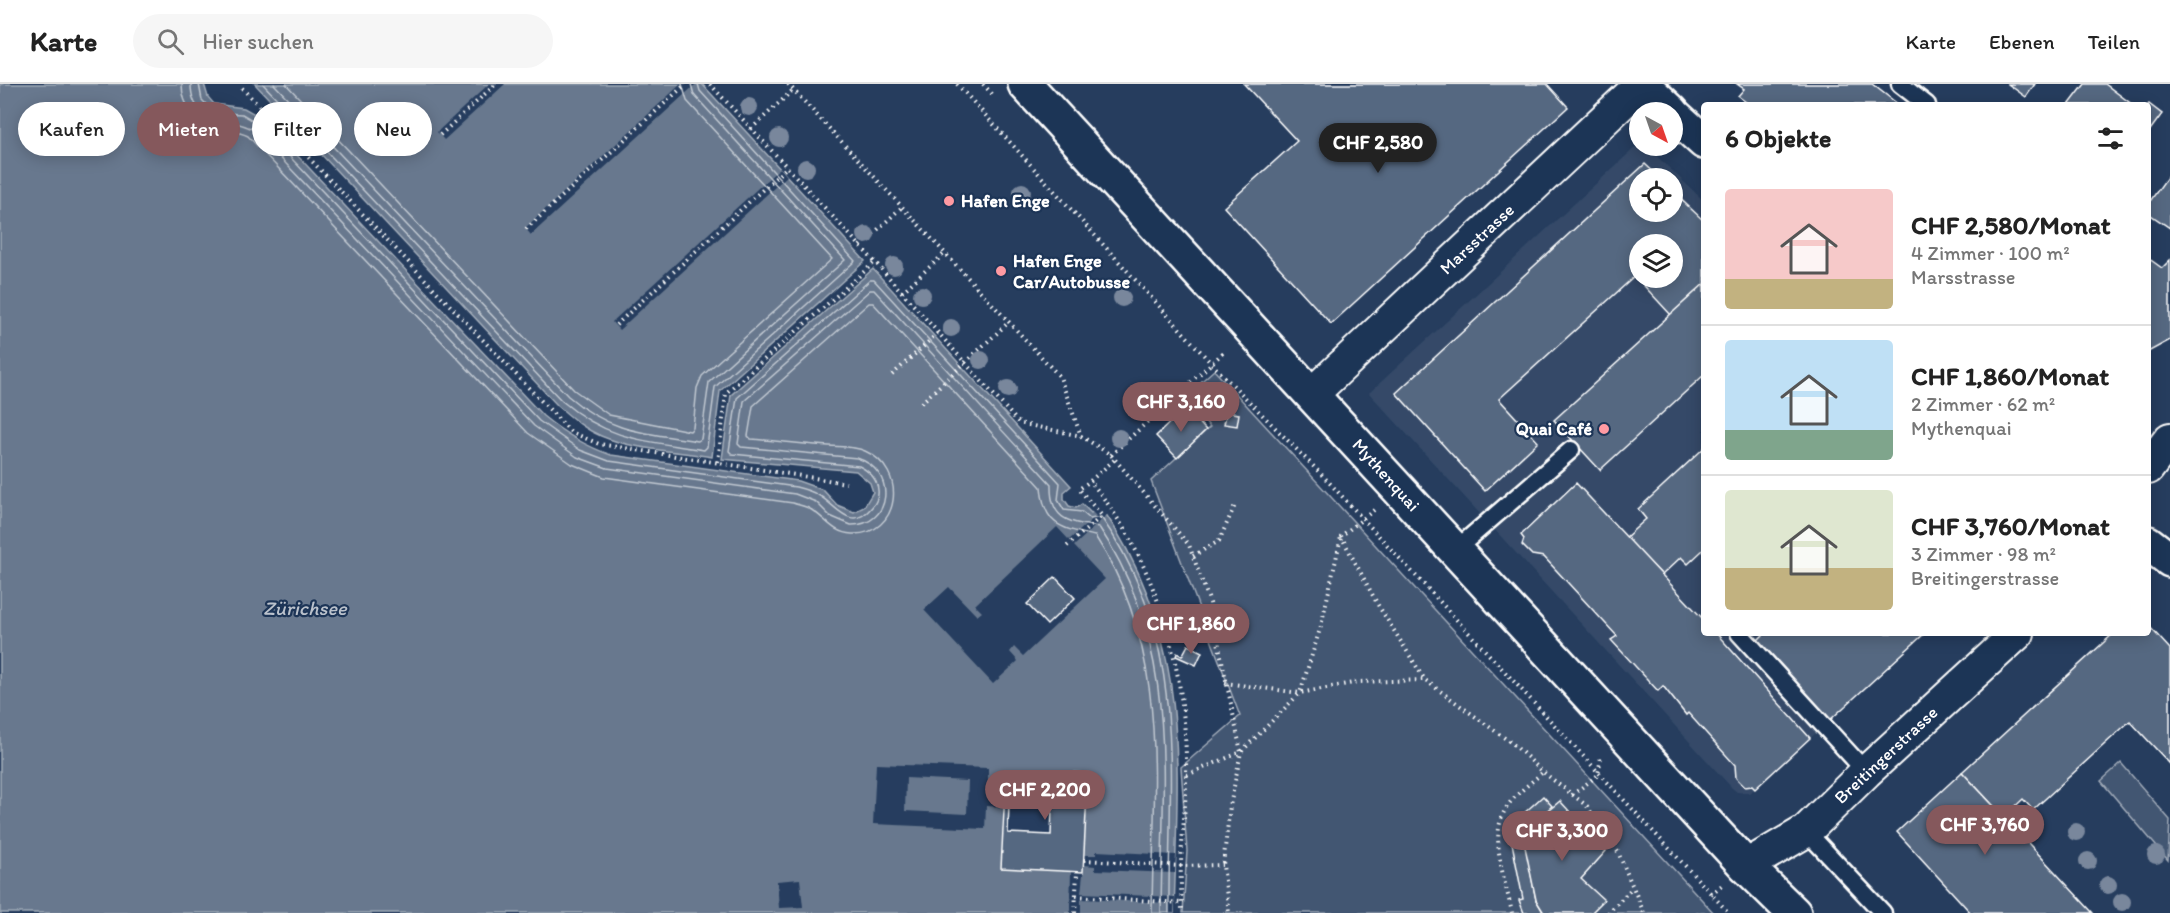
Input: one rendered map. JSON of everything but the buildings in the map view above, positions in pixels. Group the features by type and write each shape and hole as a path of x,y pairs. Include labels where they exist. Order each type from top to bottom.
{"main road":[{"name":"Mythenquai","path":"1025,84 1746,866 1794,913"},
{"path":"1642,84 1661,102"},
{"path":"1683,123 1701,139"},
{"path":"2151,545 2170,560"}],"street":[{"name":"Marsstrasse","path":"1311,394 1642,84"},
{"path":"2151,464 2170,439"},
{"name":"Breitingerstrasse","path":"1746,866 1806,831 1859,778 2015,636"}],"lane":[{"path":"1900,84 1923,102"},
{"path":"1454,551 1571,450"},
{"path":"1741,636 1859,778"},
{"path":"1806,831 1883,913"}],"path":[{"path":"440,135 496,84"},
{"path":"526,229 686,84"},
{"path":"710,84 875,262 1019,423 1081,436 1111,455 1189,545 1210,603 1241,752 1230,806 1223,866 1229,913"},
{"path":"788,84 1060,377 1081,436"},
{"path":"957,84 1211,363 1325,478 1598,775 1729,913"},
{"path":"242,88 571,432 599,444 846,483"},
{"path":"751,129 793,90"},
{"path":"616,325 786,168"},
{"path":"860,246 902,207"},
{"path":"902,292 945,253"},
{"path":"718,462 726,393 875,262"},
{"path":"921,403 1009,322"},
{"path":"892,375 938,333"},
{"path":"1111,455 1226,350"},
{"path":"1067,546 1102,516 1079,489 1114,460"},
{"path":"1090,481 1113,508 1140,554 1164,620 1180,690 1186,775 1181,866 1182,913"},
{"path":"1193,556 1219,541 1235,505"},
{"path":"1186,775 1241,752 1300,693 1321,626 1341,536 1376,508"},
{"path":"1341,536 1378,605 1425,680 1513,744 1543,772 1587,807 1618,852 1644,913"},
{"path":"1226,683 1300,693 1358,682 1425,680"},
{"path":"1512,913 1498,840 1500,822 1508,805 1543,772"},
{"path":"1084,860 1181,866 1223,866"},
{"path":"1075,913 1077,872"},
{"path":"1608,913 1632,888"},
{"path":"1076,896 1182,903"}],"shaded area":[{"path":"1629,153 1629,156 1657,156 1669,168 1629,168 1629,222 1683,222 1683,181 1701,198 1701,636 1923,636 1750,793 1737,792 1369,393"},
{"path":"1214,370 1714,913 1183,913 1187,851 1181,767 1240,716 1151,481 1210,427 1184,397"},
{"path":"2121,763 2170,820 2168,860 2101,781"}],"water":[{"name":"Zürichsee","path":"0,84 204,84 208,97 212,102 137,102 137,156 240,156 240,107 244,108 252,112 252,156 298,156 543,416 567,434 592,448 611,455 798,481 823,490 837,505 854,512 864,507 873,492 870,483 856,471 722,459 731,395 873,269 1071,486 1064,492 1064,499 1069,506 1076,508 1082,504 1091,513 1100,505 1130,555 1151,604 1165,653 1173,702 1177,751 1174,913 0,913"},
{"path":"255,84 702,84 865,261 720,391 712,457 614,441 589,430 558,406 323,156 342,156 342,102 272,102"}],"pier":[{"path":"489,84 505,84 444,140 437,132"},
{"path":"681,84 696,84 531,235 525,228"},
{"path":"780,168 787,176 619,330 612,322"},
{"path":"1099,502 1109,513 1074,546 1105,579 1023,656 1014,647 1010,652 1018,661 993,684 924,610 949,587 977,616 982,612 975,605 1057,527 1069,540 1096,516 1088,508 1091,509"},
{"path":"876,764 988,768 988,791 1004,791 1006,770 1088,773 1084,855 1096,855 1096,851 1176,855 1175,873 1095,870 1095,866 1084,865 1081,893 1175,897 1174,913 1169,913 1169,903 1081,899 1081,913 1070,913 1071,871 1001,868 1003,807 986,806 985,829 873,824","holes":["906,778 968,781 967,814 905,811"]},
{"path":"800,879 803,907 779,908 777,881"}],"place":[{"name":"Hafen Enge","path":"949,201"},
{"name":"Hafen Enge Car/Autobusse","path":"1001,271"},
{"name":"Quai Café","path":"1604,429"}]}
